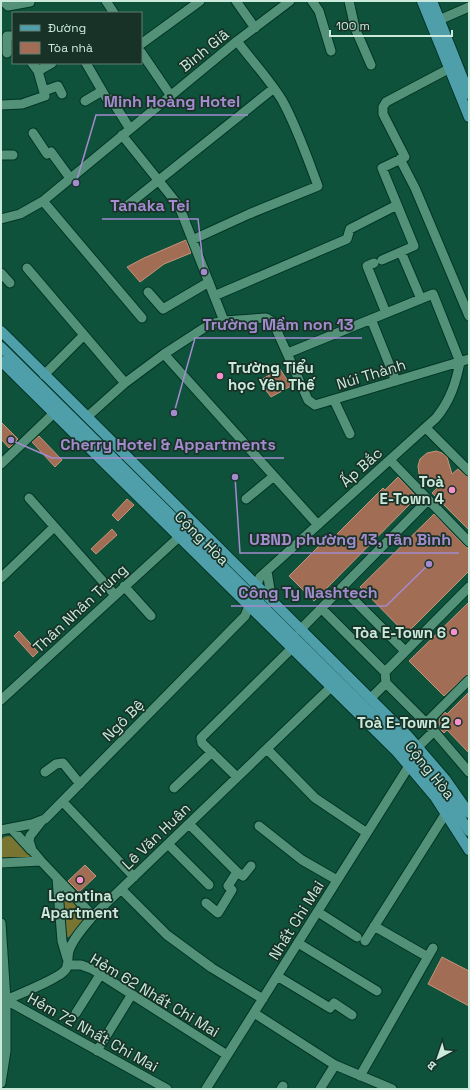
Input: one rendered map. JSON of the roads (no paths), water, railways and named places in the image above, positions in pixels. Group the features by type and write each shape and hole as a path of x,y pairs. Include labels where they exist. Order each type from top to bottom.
{"main road":[{"path":"422,1 453,66 469,94"},
{"path":"432,1 453,66"},
{"path":"462,80 469,118"},
{"name":"Cộng Hòa","path":"1,331 87,417 253,596 292,648 409,766 446,813 469,850"},
{"name":"Cộng Hòa","path":"1,347 414,757 444,794 469,831"},
{"name":"Cộng Hòa","path":"1,361 179,537 253,596 272,602 418,747 445,779 469,813"}],"street":[{"path":"1,1 8,6 30,1"},
{"path":"106,1 113,12"},
{"path":"142,43 200,1"},
{"path":"236,1 255,28"},
{"name":"Bình Giã","path":"1,219 20,214 43,201 237,41 290,1"},
{"path":"312,1 319,11 331,51"},
{"path":"349,1 355,28 371,65"},
{"path":"439,20 469,7"},
{"path":"7,53 7,36 12,36"},
{"path":"192,240 318,186 294,124 282,101 274,88 237,41"},
{"path":"142,53 171,96"},
{"path":"1,105 22,104 45,96 38,71 33,64"},
{"path":"38,71 50,64"},
{"path":"87,64 108,101 111,99 130,129"},
{"path":"453,66 386,102 383,105 383,114 469,316"},
{"path":"44,91 58,86 62,94"},
{"path":"124,208 158,179 274,88"},
{"path":"85,101 91,92 102,91"},
{"path":"33,133 47,154 51,152 70,178"},
{"path":"122,135 179,206 224,321"},
{"path":"1,155 13,155"},
{"path":"386,313 367,266 414,246 382,168 402,158"},
{"path":"43,201 142,318"},
{"path":"214,296 347,239 350,229 397,205"},
{"path":"402,252 421,299"},
{"path":"27,268 125,383"},
{"path":"1,273 10,283"},
{"path":"148,292 163,309 209,282"},
{"path":"288,353 433,294 460,362 469,359"},
{"name":"Núi Thành","path":"87,417 125,383 164,354 201,329 224,321 265,318 271,320 275,324 310,402 317,405 460,362"},
{"path":"371,319 396,381"},
{"path":"44,375 84,335"},
{"path":"164,354 318,524"},
{"name":"Ấp Bắc","path":"253,596 260,577 426,428 440,413 448,401 454,386 460,362"},
{"path":"334,400 350,434"},
{"path":"1,464 54,413"},
{"path":"426,428 469,471"},
{"path":"390,460 469,542"},
{"path":"246,500 274,476"},
{"path":"29,498 115,594"},
{"path":"300,630 428,500"},
{"path":"1,578 54,527"},
{"path":"308,534 315,541"},
{"name":"Thân Nhân Trung","path":"1,700 179,537"},
{"path":"267,571 272,602"},
{"path":"124,586 151,616"},
{"path":"385,672 469,587"},
{"path":"342,588 406,652"},
{"name":"Ngô Bệ","path":"1,830 32,824 45,819 245,616 253,596"},
{"path":"322,609 385,672 386,683 426,722 469,772"},
{"path":"237,777 202,743 201,738 292,648"},
{"path":"426,722 469,680"},
{"path":"370,699 386,683"},
{"name":"Lê Văn Huân","path":"6,1000 60,974 66,969 69,950 93,916 331,687"},
{"path":"418,747 434,731"},
{"path":"267,749 315,798 367,833"},
{"path":"174,788 212,752"},
{"path":"45,772 56,764 63,763 80,784"},
{"name":"Nhất Chi Mai","path":"206,1089 409,766"},
{"path":"62,802 134,877"},
{"path":"318,912 361,939 374,926 446,813"},
{"path":"39,858 30,846 30,836 35,828 45,819"},
{"path":"189,824 237,872 243,876 251,866"},
{"path":"259,826 302,860 338,880"},
{"path":"11,828 93,916"},
{"path":"168,844 209,885"},
{"path":"1,863 39,858"},
{"path":"206,903 218,913 232,890 228,886 237,872"},
{"path":"57,878 62,941 67,961"},
{"path":"121,889 167,935 212,968 263,999"},
{"path":"1,923 6,1000 6,1051 1,1083"},
{"path":"374,926 428,957"},
{"path":"298,942 377,991"},
{"path":"360,1076 433,948"},
{"name":"Hẻm 62 Nhất Chi Mai","path":"67,961 92,969 227,1055"},
{"path":"76,1013 100,974"},
{"path":"278,976 330,1008 334,1003 352,1015"},
{"path":"97,1050 132,994"},
{"name":"Hẻm 72 Nhất Chi Mai","path":"6,1000 167,1089"},
{"path":"254,1013 335,1065 392,1089"},
{"path":"320,1089 335,1065"}],"place":[{"name":"Minh Hoàng Hotel","path":"76,183"},
{"name":"Tanaka Tei","path":"204,272"},
{"name":"Trường Tiểu học Yên Thế","path":"220,376"},
{"name":"Trường Mầm non 13","path":"174,413"},
{"name":"Cherry Hotel & Appartments","path":"11,440"},
{"name":"UBND phường 13, Tân Bình","path":"235,477"},
{"name":"Toà E-Town 4","path":"452,490"},
{"name":"Công Ty Nashtech","path":"429,564"},
{"name":"Tòa E-Town 6","path":"454,632"},
{"name":"Toà E-Town 2","path":"458,722"},
{"name":"Leontina Apartment","path":"80,880"}]}
